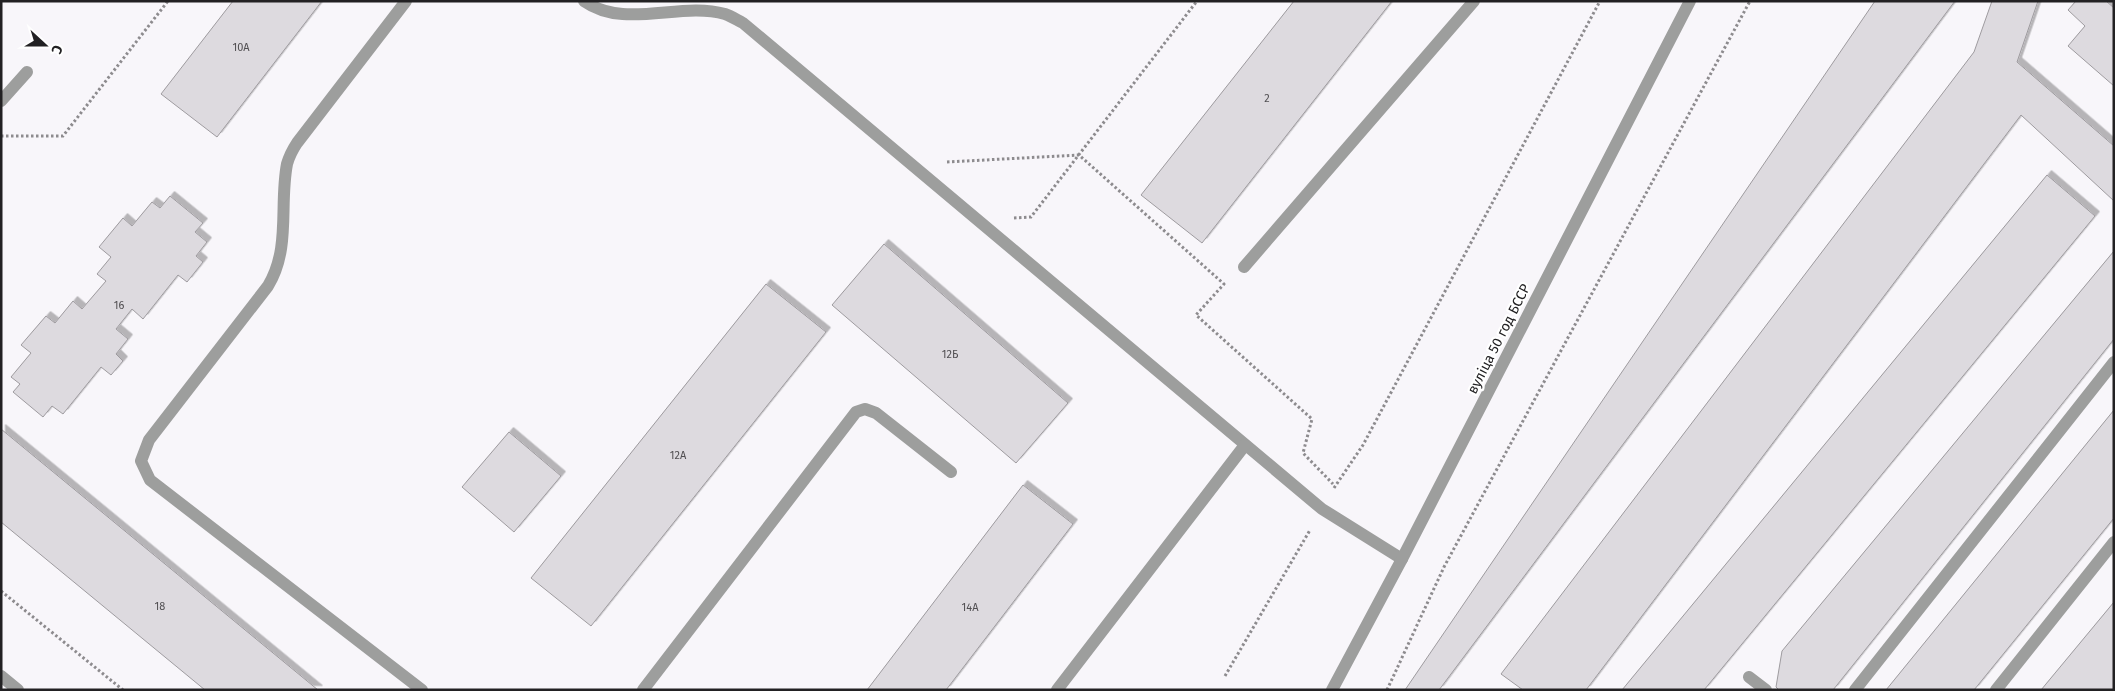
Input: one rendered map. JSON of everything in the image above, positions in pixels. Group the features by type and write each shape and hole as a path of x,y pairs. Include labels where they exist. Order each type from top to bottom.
{"street":[{"path":"406,1 297,142 287,162 281,254 278,270 149,440 142,461 150,480 422,690"},
{"path":"584,1 608,12 625,14 704,11 726,14 743,23 1322,509 1402,559"},
{"path":"1244,267 1474,1"},
{"name":"вуліца 50 год БССР","path":"1332,690 1402,559 1690,1"},
{"path":"1,101 27,72"},
{"path":"1855,690 2114,362"},
{"path":"643,690 856,412 866,409 876,413 951,472"},
{"path":"1057,690 1245,445"},
{"path":"1996,690 2114,542"},
{"path":"1,676 18,690"},
{"path":"1749,677 1766,690"}],"path":[{"path":"1,136 63,136 168,1"},
{"path":"1005,219 1030,217 1197,1"},
{"path":"1225,676 1335,486 1363,445 1600,1"},
{"path":"1387,690 1444,567 1750,1"},
{"path":"952,169 947,162 1079,155 1224,284 1196,316 1312,418 1304,453 1335,486"},
{"path":"1,591 123,690"}],"building":[{"path":"233,1 322,1 217,137 161,94"},
{"path":"1294,1 1392,1 1202,243 1141,195"},
{"path":"1875,1 1955,1 1439,690 1405,690"},
{"path":"1992,1 2038,1 2017,62 2114,146 2114,201 2021,115 1586,690 1523,690 1501,674 1974,52"},
{"path":"2076,1 2106,1 2114,8 2114,86 2068,46 2085,26 2068,10"},
{"path":"2047,175 2095,216 1704,690 1622,690"},
{"path":"170,196 203,223 195,232 207,242 196,256 203,262 187,282 178,275 143,319 132,309 116,329 128,339 116,354 123,361 111,375 101,367 63,414 52,406 43,417 13,392 20,384 11,377 31,353 21,345 46,316 55,323 73,301 82,309 106,281 97,274 111,257 99,247 123,218 132,226 152,202 160,208"},
{"path":"884,244 1068,403 1016,463 832,305"},
{"path":"2114,251 2114,339 1833,690 1779,690 1776,687 1782,651"},
{"path":"766,284 826,332 591,626 531,578"},
{"path":"2114,410 2114,518 1974,690 1886,690"},
{"path":"1,429 318,690 205,690 1,522"},
{"path":"509,432 561,476 514,532 462,487"},
{"path":"1023,485 1073,524 946,690 867,690"},
{"path":"2114,602 2114,690 2041,690"}]}
